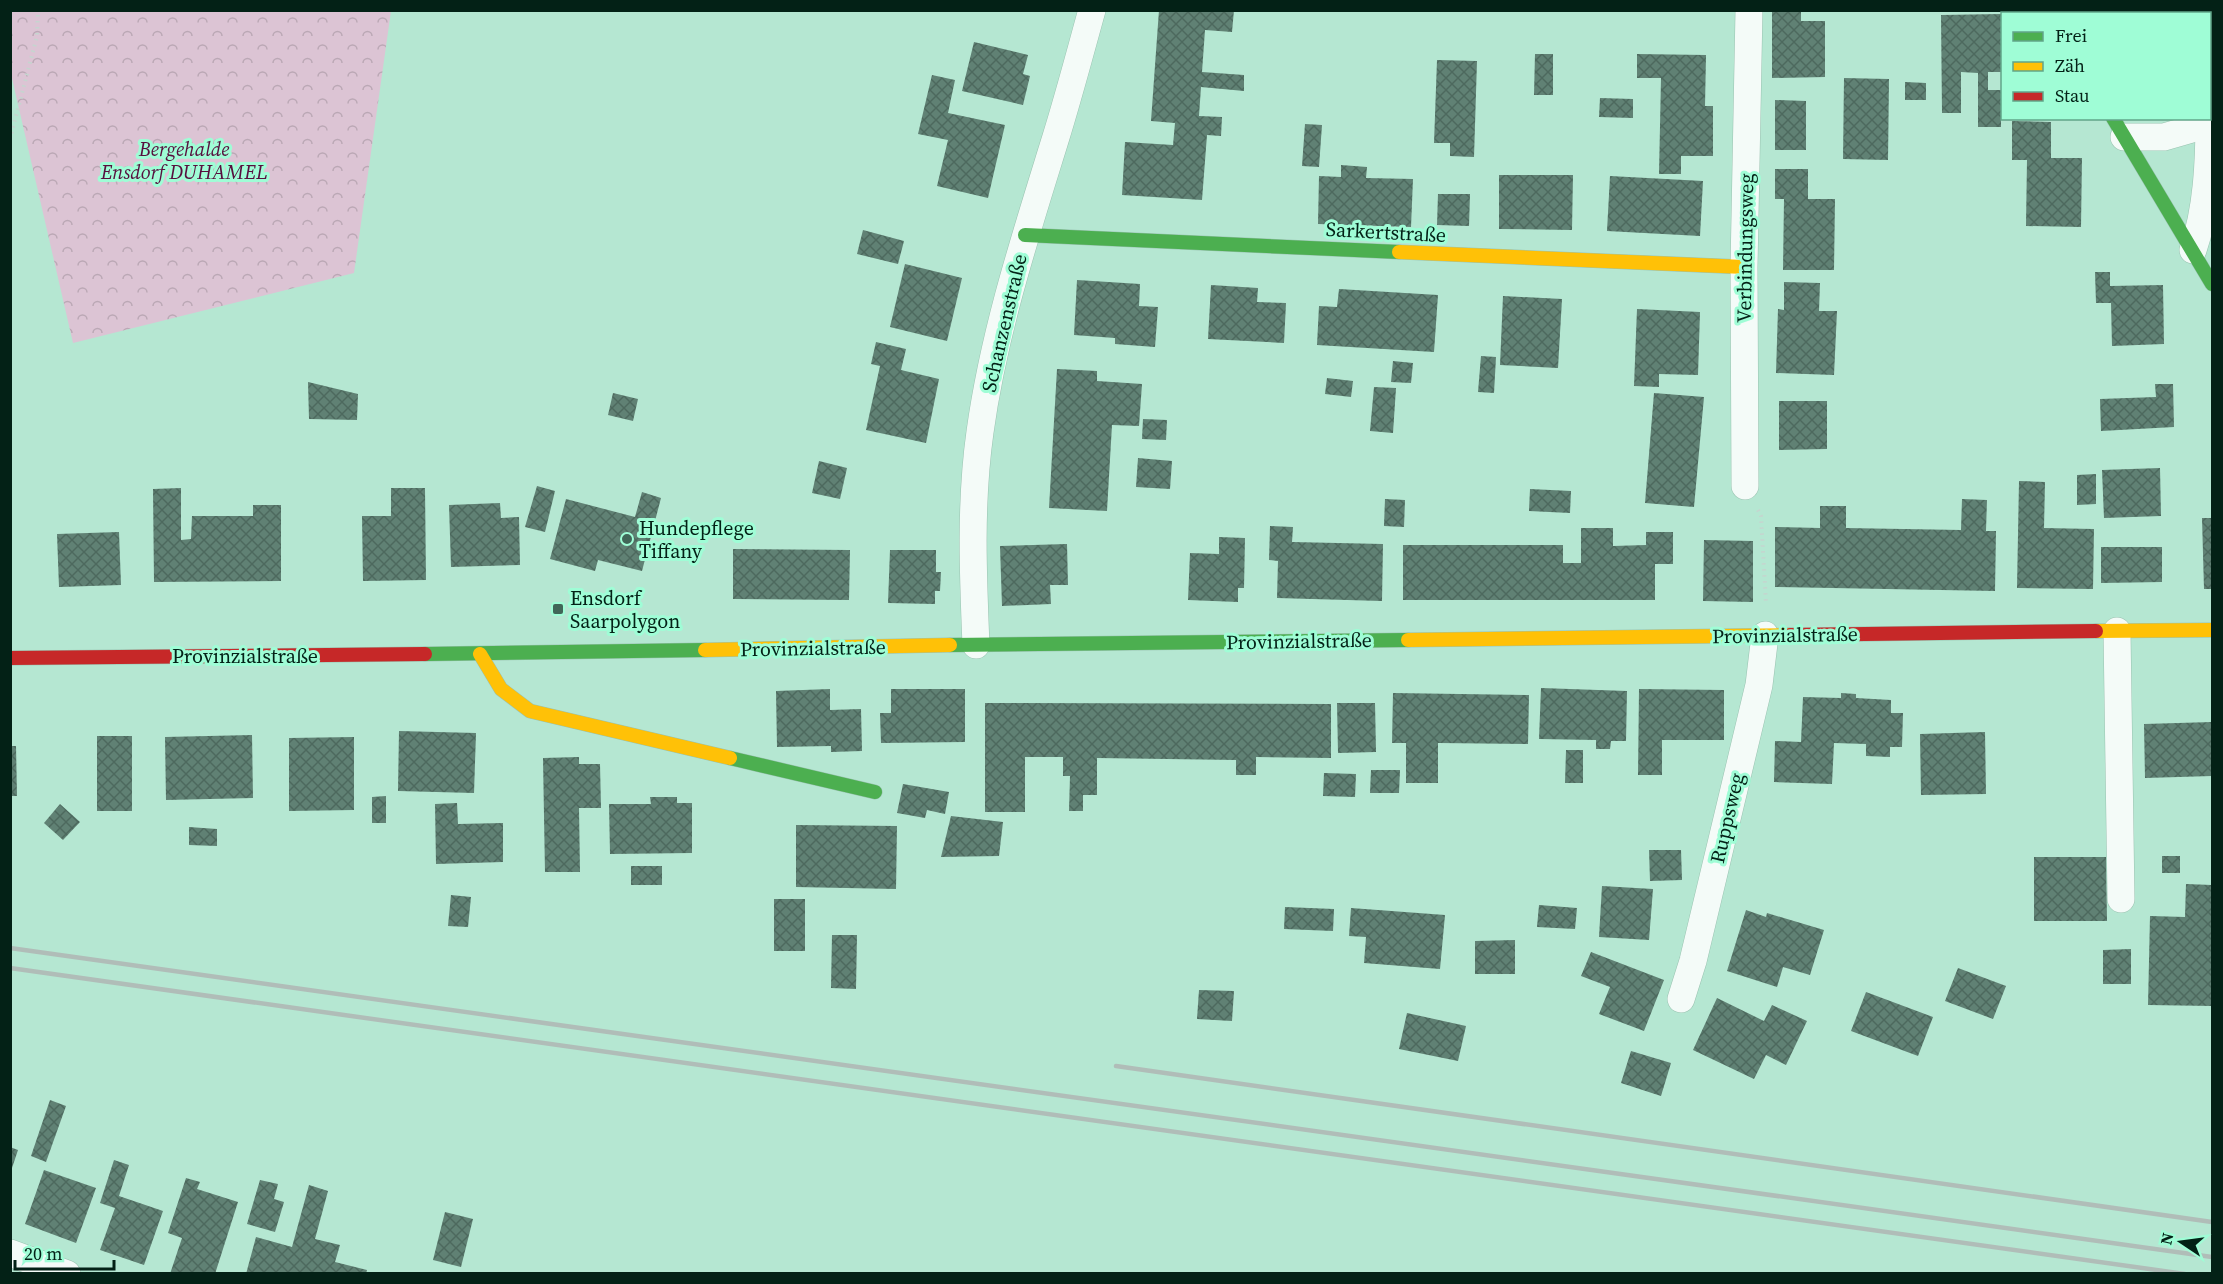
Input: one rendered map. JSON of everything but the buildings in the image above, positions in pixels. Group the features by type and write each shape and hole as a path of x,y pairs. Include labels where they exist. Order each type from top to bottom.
{"street":[{"name":"Schanzenstraße","path":"976,645 972,568 973,503 980,432 995,345 1092,10"},
{"name":"Verbindungsweg","path":"1745,486 1744,267 1749,10"},
{"path":"2119,128 2164,137 2209,121 2202,221 2193,250"},
{"path":"2119,128 2212,284"},
{"name":"Sarkertstraße","path":"1025,235 1744,267"},
{"name":"Provinzialstraße","path":"10,658 480,654 976,645 2212,630"},
{"path":"2117,632 2121,899"},
{"name":"Ruppsweg","path":"1681,999 1693,961 1759,685 1765,635"},
{"path":"480,654 501,689 530,711 875,792"},
{"path":"10,1253 67,1274"}],"path":[{"path":"10,139 37,36 38,10"},
{"path":"1745,486 1761,516 1766,602 1765,635"}],"green space":[{"name":"Bergehalde Ensdorf DUHAMEL","path":"10,11 391,11 354,273 73,343 11,74"}],"railway":[{"path":"10,948 2212,1257"},
{"path":"10,968 2185,1274"},
{"path":"1116,1066 2212,1222"}],"traffic: fast":[{"path":"2114,120 2212,284"},
{"path":"1025,235 1399,252"},
{"path":"950,645 1408,640"},
{"path":"425,654 705,650"},
{"path":"730,758 875,792"}],"traffic: slow":[{"path":"1399,252 1744,267"},
{"path":"2096,631 2212,630"},
{"path":"1408,640 1790,635"},
{"path":"705,650 950,645"},
{"path":"480,654 501,689 530,711 730,758"}],"traffic: jam":[{"path":"1790,635 2096,631"},
{"path":"10,658 425,654"}],"place":[{"name":"Hundepflege Tiffany","path":"627,539"},
{"name":"Ensdorf Saarpolygon","path":"558,609"}]}
